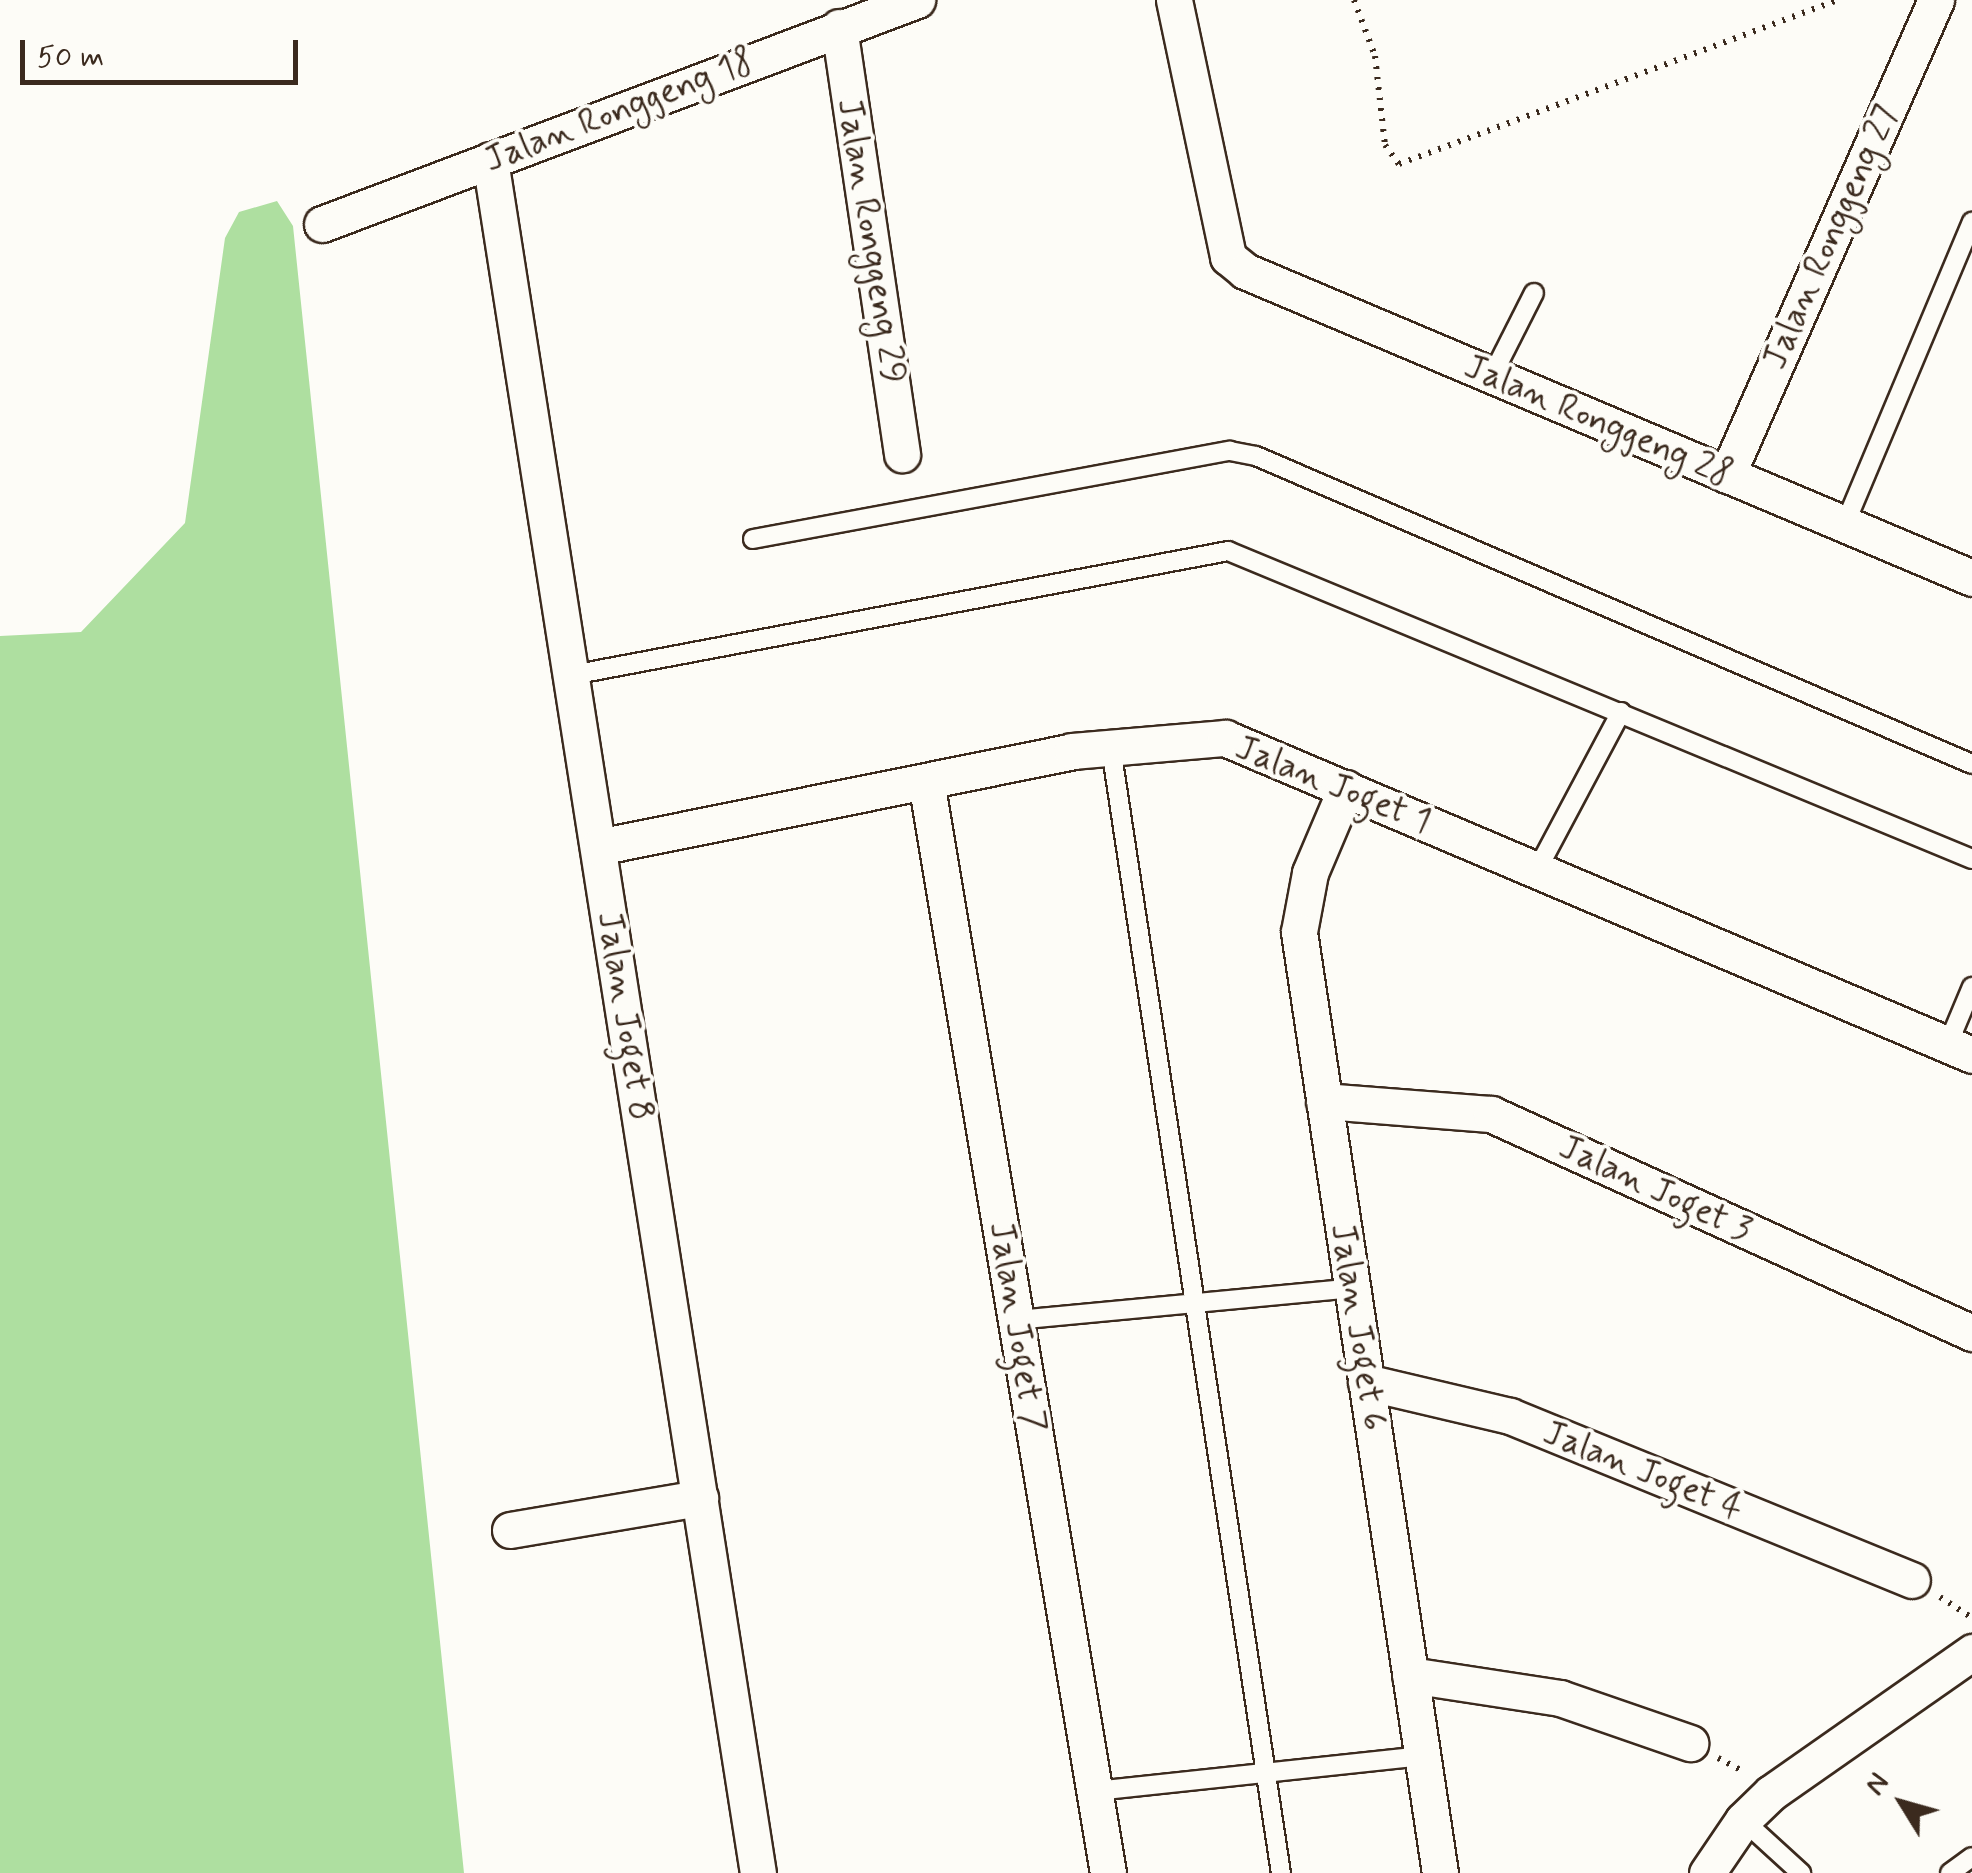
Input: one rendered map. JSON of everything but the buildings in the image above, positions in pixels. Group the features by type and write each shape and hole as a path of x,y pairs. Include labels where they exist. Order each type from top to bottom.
{"street":[{"name":"Jalan Ronggeng 18","path":"322,224 917,0"},
{"name":"Jalan Ronggeng 28","path":"1174,0 1228,257 1245,271 1970,573"},
{"name":"Jalan Ronggeng 27","path":"1727,475 1936,0"},
{"name":"Jalan Ronggeng 29","path":"838,28 902,454"},
{"name":"Jalan Joget 8","path":"490,160 758,1873"},
{"name":"Jalan Joget 1","path":"598,847 1111,748 1225,738 1960,1050"},
{"name":"Jalan Joget 7","path":"926,781 1108,1873"},
{"name":"Jalan Joget 6","path":"1346,788 1310,873 1299,932 1440,1873"},
{"name":"Jalan Joget 3","path":"1324,1101 1492,1114 1972,1333"},
{"name":"Jalan Joget 4","path":"1366,1382 1510,1416 1912,1580"},
{"path":"510,1530 700,1498"},
{"path":"1707,1873 1742,1820 1972,1652"},
{"path":"1410,1675 1560,1698 1690,1743"}],"lane":[{"path":"1845,524 1972,222"},
{"path":"1492,376 1534,293"},
{"path":"753,539 1230,450 1256,456 1972,764"},
{"path":"572,674 1228,551 1972,859"},
{"path":"1536,870 1621,712"},
{"path":"1111,748 1281,1873"},
{"path":"1960,1050 1972,987"},
{"path":"1016,1320 1352,1288"},
{"path":"1095,1791 1423,1756"},
{"path":"1742,1820 1801,1873"},
{"path":"1950,1873 1972,1857"}],"path":[{"path":"1354,0 1375,56 1385,146 1399,164 1837,0"}],"green space":[{"path":"277,201 293,226 464,1873 0,1873 0,636 81,632 185,523 225,238 239,212"}]}
